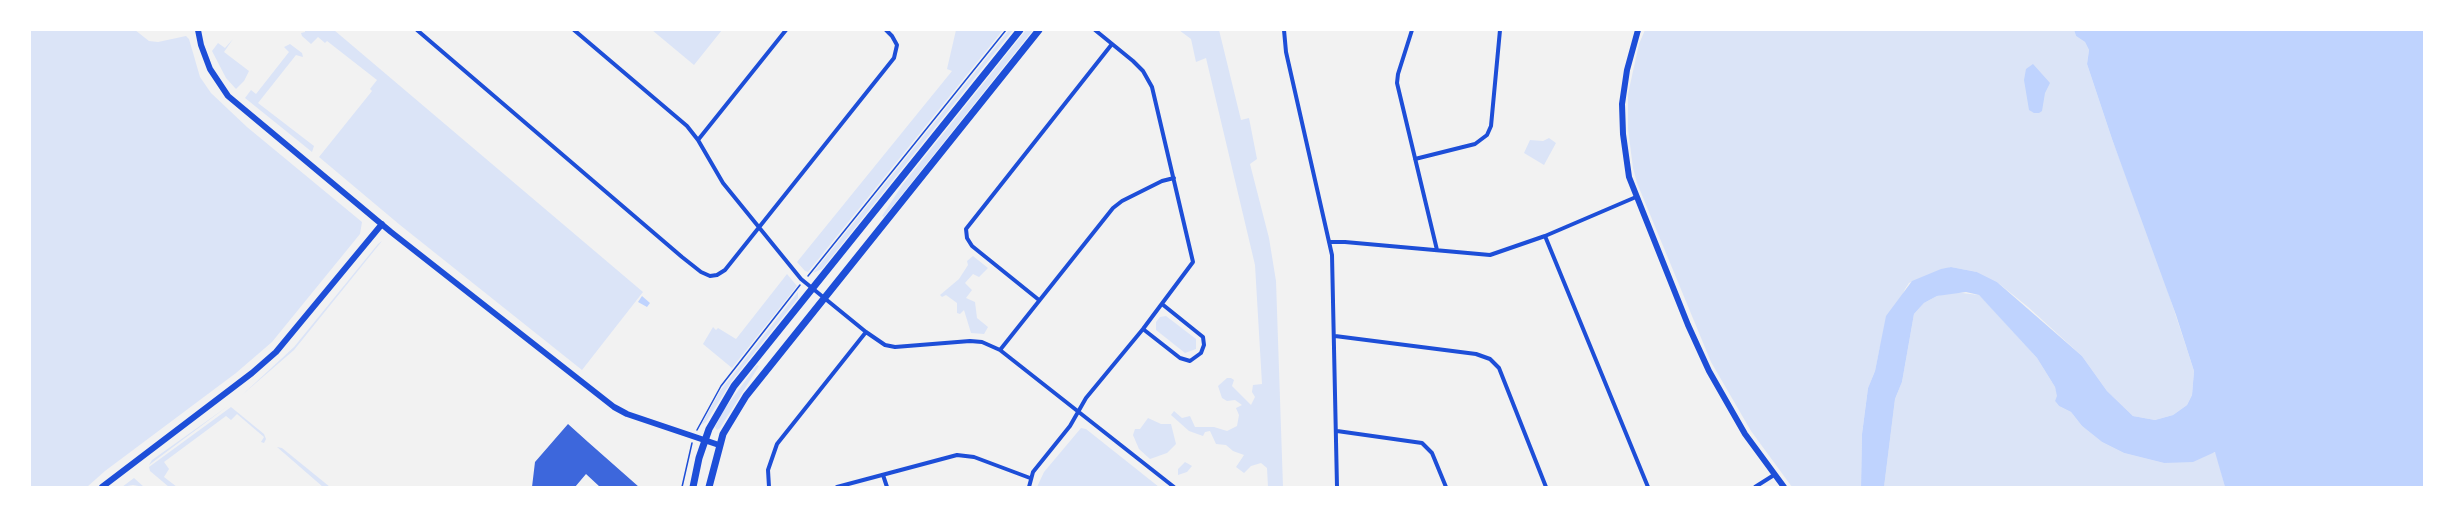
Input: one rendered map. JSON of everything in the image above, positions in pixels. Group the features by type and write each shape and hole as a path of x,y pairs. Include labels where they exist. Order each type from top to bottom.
{"main road":[{"path":"693,487 704,440 715,415 734,386 1020,30"},
{"path":"709,487 719,445 742,401 1039,30"}],"street":[{"path":"198,30 208,65 228,96 382,224 614,407 719,445"},
{"path":"417,30 682,257 703,273 712,276 725,270 894,58 897,45 886,30"},
{"path":"574,30 686,124 698,140 723,183 812,289 866,332 885,345 895,347 970,341 982,342 1000,350 1174,487"},
{"path":"698,140 786,30"},
{"path":"1029,487 1030,478 1070,426 1086,398 1143,329 1193,262 1153,92 1148,79 1133,61 1095,30"},
{"path":"1284,30 1286,52 1330,242 1335,336 1337,487"},
{"path":"1412,30 1398,74 1397,83 1437,250"},
{"path":"1415,159 1475,144 1487,135 1491,126 1500,30"},
{"path":"1638,30 1626,74 1622,113 1625,158 1636,197 1685,319 1709,371 1745,434 1784,487"},
{"path":"1038,300 972,246 967,238 966,229 1112,44"},
{"path":"1000,350 1038,300 1113,208 1122,201 1162,181 1174,178"},
{"path":"1330,242 1490,255 1545,236 1636,197"},
{"path":"102,487 252,374 276,352 382,224"},
{"path":"1545,236 1648,487"},
{"path":"1143,329 1180,358 1190,360 1201,353 1204,345 1203,337 1162,304"},
{"path":"769,487 768,470 777,444 866,332"},
{"path":"1335,336 1476,354 1490,359 1498,368 1546,487"},
{"path":"1337,431 1422,444 1432,453 1446,487"},
{"path":"837,487 961,455 1030,478"},
{"path":"883,474 887,487"},
{"path":"1755,487 1774,475"}],"path":[{"path":"810,274 1006,30"},
{"path":"697,428 717,392 797,289"},
{"path":"682,487 690,449"}],"shaded area":[{"path":"30,30 135,30 149,41 158,42 186,36 189,39 200,77 211,93 247,127 362,222 360,234 272,342 236,373 105,471 87,487 30,486"},
{"path":"305,30 334,30 643,292 582,370 400,225 319,157 372,91 370,89 377,80 327,41 325,43 318,37 311,44 302,36 301,33 305,32"},
{"path":"652,30 722,30 694,65"},
{"path":"956,30 1003,30 808,272 805,271 797,262 952,71 947,69"},
{"path":"1009,30 1013,30 822,269 813,273"},
{"path":"1026,30 1033,30 884,217 882,216 903,184"},
{"path":"1179,30 1219,30 1241,120 1249,118 1257,159 1250,164 1269,238 1276,281 1283,487 1268,487 1267,468 1261,463 1251,466 1244,473 1236,467 1244,455 1233,451 1226,445 1216,444 1210,431 1205,432 1203,436 1189,431 1171,415 1174,411 1182,418 1190,416 1195,427 1214,427 1227,431 1237,426 1239,415 1236,408 1242,405 1235,400 1227,401 1222,398 1218,386 1227,378 1231,378 1234,380 1232,386 1251,405 1255,397 1252,392 1253,385 1262,384 1255,265 1206,58 1196,62 1191,39"},
{"path":"1645,30 2074,30 2076,36 2085,42 2089,50 2087,64 2112,139 2155,252 2194,371 2192,395 2187,405 2173,415 2155,420 2133,416 2107,391 2082,356 2028,307 1997,282 1977,272 1951,267 1909,283 1880,347 1875,371 1868,388 1862,434 1861,487 1792,487 1751,431 1711,362 1637,183 1633,168 1628,129 1628,94 1639,44"},
{"path":"233,39 224,52 249,71 244,81 236,89 226,78 212,51 218,43 225,48"},
{"path":"290,44 302,53 303,57 296,55 258,103 314,146 312,152 245,98 251,90 256,94 289,52 284,47"},
{"path":"1549,138 1556,143 1544,165 1524,153 1530,140 1543,141"},
{"path":"382,241 294,350 242,395 294,347"},
{"path":"973,256 988,268 979,277 973,274 965,283 972,290 966,298 975,302 977,318 988,327 984,334 971,333 964,310 960,314 957,313 957,303 946,295 942,297 940,295 959,279 968,265 967,261"},
{"path":"787,274 797,286 732,368 703,344 713,327 716,330 718,328 736,339"},
{"path":"798,292 798,298 731,382 706,422 701,425 720,391"},
{"path":"1953,292 1979,295 1989,305 2037,358 2055,387 2058,396 2055,401 2059,406 2071,412 2082,426 2102,442 2124,453 2164,463 2216,452 2225,487 1884,487 1895,399 1902,382 1914,314 1924,303 1937,296"},
{"path":"1166,316 1196,339 1196,349 1185,353 1156,330 1156,322 1160,317"},
{"path":"757,365 759,366 720,428 717,430 715,427 723,411"},
{"path":"228,406 189,435 149,465 152,460"},
{"path":"231,407 264,434 266,439 264,443 261,442 264,437 237,414 231,420 226,416 164,462 169,469 164,477 177,487 169,487 150,471 149,467"},
{"path":"1148,418 1161,424 1171,424 1176,444 1167,453 1150,459 1139,449 1133,435 1135,429 1140,429"},
{"path":"1081,428 1086,429 1159,487 1037,487 1044,472"},
{"path":"277,447 282,448 330,487 323,487"},
{"path":"1185,462 1192,466 1187,472 1178,475 1178,469"},
{"path":"134,478 144,487 133,485 122,487"}],"water":[{"path":"2074,30 2424,30 2424,487 2225,487 2215,452 2193,462 2164,463 2124,453 2102,442 2082,426 2071,412 2059,406 2055,401 2057,396 2055,387 2037,358 1979,295 1966,292 1937,296 1924,303 1914,314 1902,382 1895,399 1884,487 1861,487 1862,434 1868,388 1875,371 1886,316 1912,281 1941,269 1951,267 1977,272 1997,282 2082,356 2107,391 2133,416 2155,420 2173,415 2187,405 2192,395 2194,371 2176,315 2112,139 2087,64 2089,50 2085,42 2076,36"},
{"path":"2033,64 2050,83 2045,93 2042,111 2039,113 2034,113 2029,110 2024,80 2026,69"},
{"path":"642,296 650,303 647,307 638,302"}],"building":[{"path":"568,424 639,487 600,487 586,474 575,487 532,487 535,462"}]}
